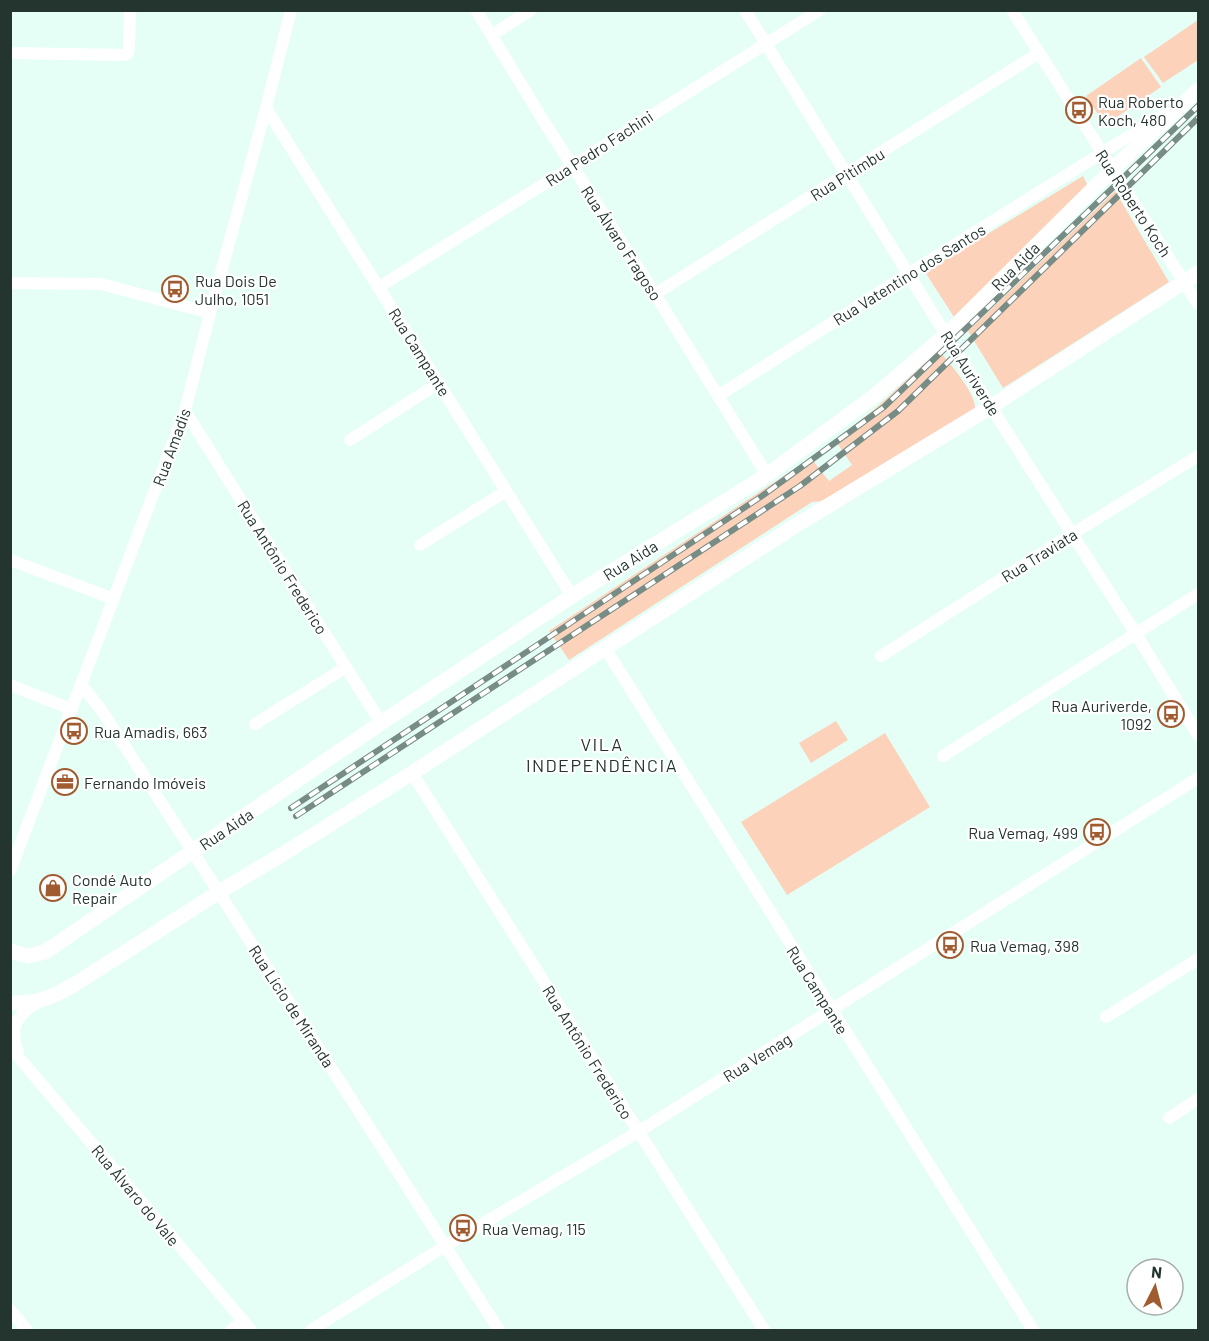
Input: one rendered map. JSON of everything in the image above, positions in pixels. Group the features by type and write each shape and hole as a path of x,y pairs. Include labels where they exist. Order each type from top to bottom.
{"street":[{"path":"10,53 127,54 130,10"},
{"name":"Rua Amadis","path":"10,871 185,411 291,10"},
{"name":"Rua Álvaro Fragoso","path":"476,10 767,475"},
{"path":"492,35 531,10"},
{"name":"Rua Auriverde","path":"745,10 1198,735"},
{"name":"Rua Pedro Fachini","path":"379,287 820,10"},
{"name":"Rua Roberto Koch","path":"1012,10 1198,304"},
{"name":"Rua Pitimbu","path":"655,294 1039,53"},
{"name":"Rua Vatentino dos Santos","path":"718,396 1194,94"},
{"name":"Rua Aida","path":"10,951 28,956 45,952 572,596 767,475 873,397 947,334 1112,170 1194,94"},
{"name":"Rua Campante","path":"266,108 572,596"},
{"path":"10,1003 41,1001 61,993 412,773 798,524 992,406 1198,273"},
{"path":"10,283 90,283 110,286 210,313"},
{"path":"350,440 439,383"},
{"name":"Rua Antônio Frederico","path":"185,411 381,723"},
{"name":"Rua Traviata","path":"881,656 1198,456"},
{"path":"420,545 506,490"},
{"path":"10,560 114,599"},
{"path":"944,756 1198,594"},
{"name":"Rua Campante","path":"605,648 1033,1330"},
{"path":"255,724 346,667"},
{"name":"Rua Lício de Miranda","path":"81,684 102,711 219,892 496,1329"},
{"path":"10,686 71,709"},
{"name":"Rua Antônio Frederico","path":"412,773 764,1330"},
{"name":"Rua Vemag","path":"311,1330 445,1246 638,1132 1198,777"},
{"path":"1106,1017 1198,959"},
{"name":"Rua Álvaro do Vale","path":"20,1059 16,1047 15,1024 27,1008 41,1001"},
{"name":"Rua Álvaro do Vale","path":"10,1046 247,1326"},
{"path":"1169,1118 1198,1099"},
{"path":"10,1310 27,1330"},
{"path":"231,1330 247,1326"}],"shaded area":[{"path":"1198,20 1198,60 1163,83 1144,57"},
{"path":"1141,58 1161,87 1105,125 1086,96"},
{"path":"1083,176 1088,186 954,317 925,272"},
{"path":"1115,191 1169,282 1003,388 968,331"},
{"path":"939,350 972,395 975,409 824,501 812,502 569,660 549,631 811,458 829,481 852,465 835,440 876,408"},
{"path":"836,721 848,740 811,763 799,743"},
{"path":"885,733 930,807 787,895 741,822"}],"railway":[{"path":"291,808 762,496 884,407 1198,106"},
{"path":"296,816 800,486 898,411 1198,118"}],"place":[{"name":"Rua Roberto Koch, 480","path":"1079,110"},
{"name":"Rua Dois De Julho, 1051","path":"175,289"},
{"name":"Rua Auriverde, 1092","path":"1171,714"},
{"name":"Rua Amadis, 663","path":"74,731"},
{"name":"Fernando Imóveis","path":"65,782"},
{"name":"Rua Vemag, 499","path":"1097,832"},
{"name":"Condé Auto Repair","path":"53,888"},
{"name":"Rua Vemag, 398","path":"950,945"},
{"name":"Rua Vemag, 115","path":"463,1228"}],"district":[{"name":"VILA INDEPENDÊNCIA","path":"602,754"}]}
